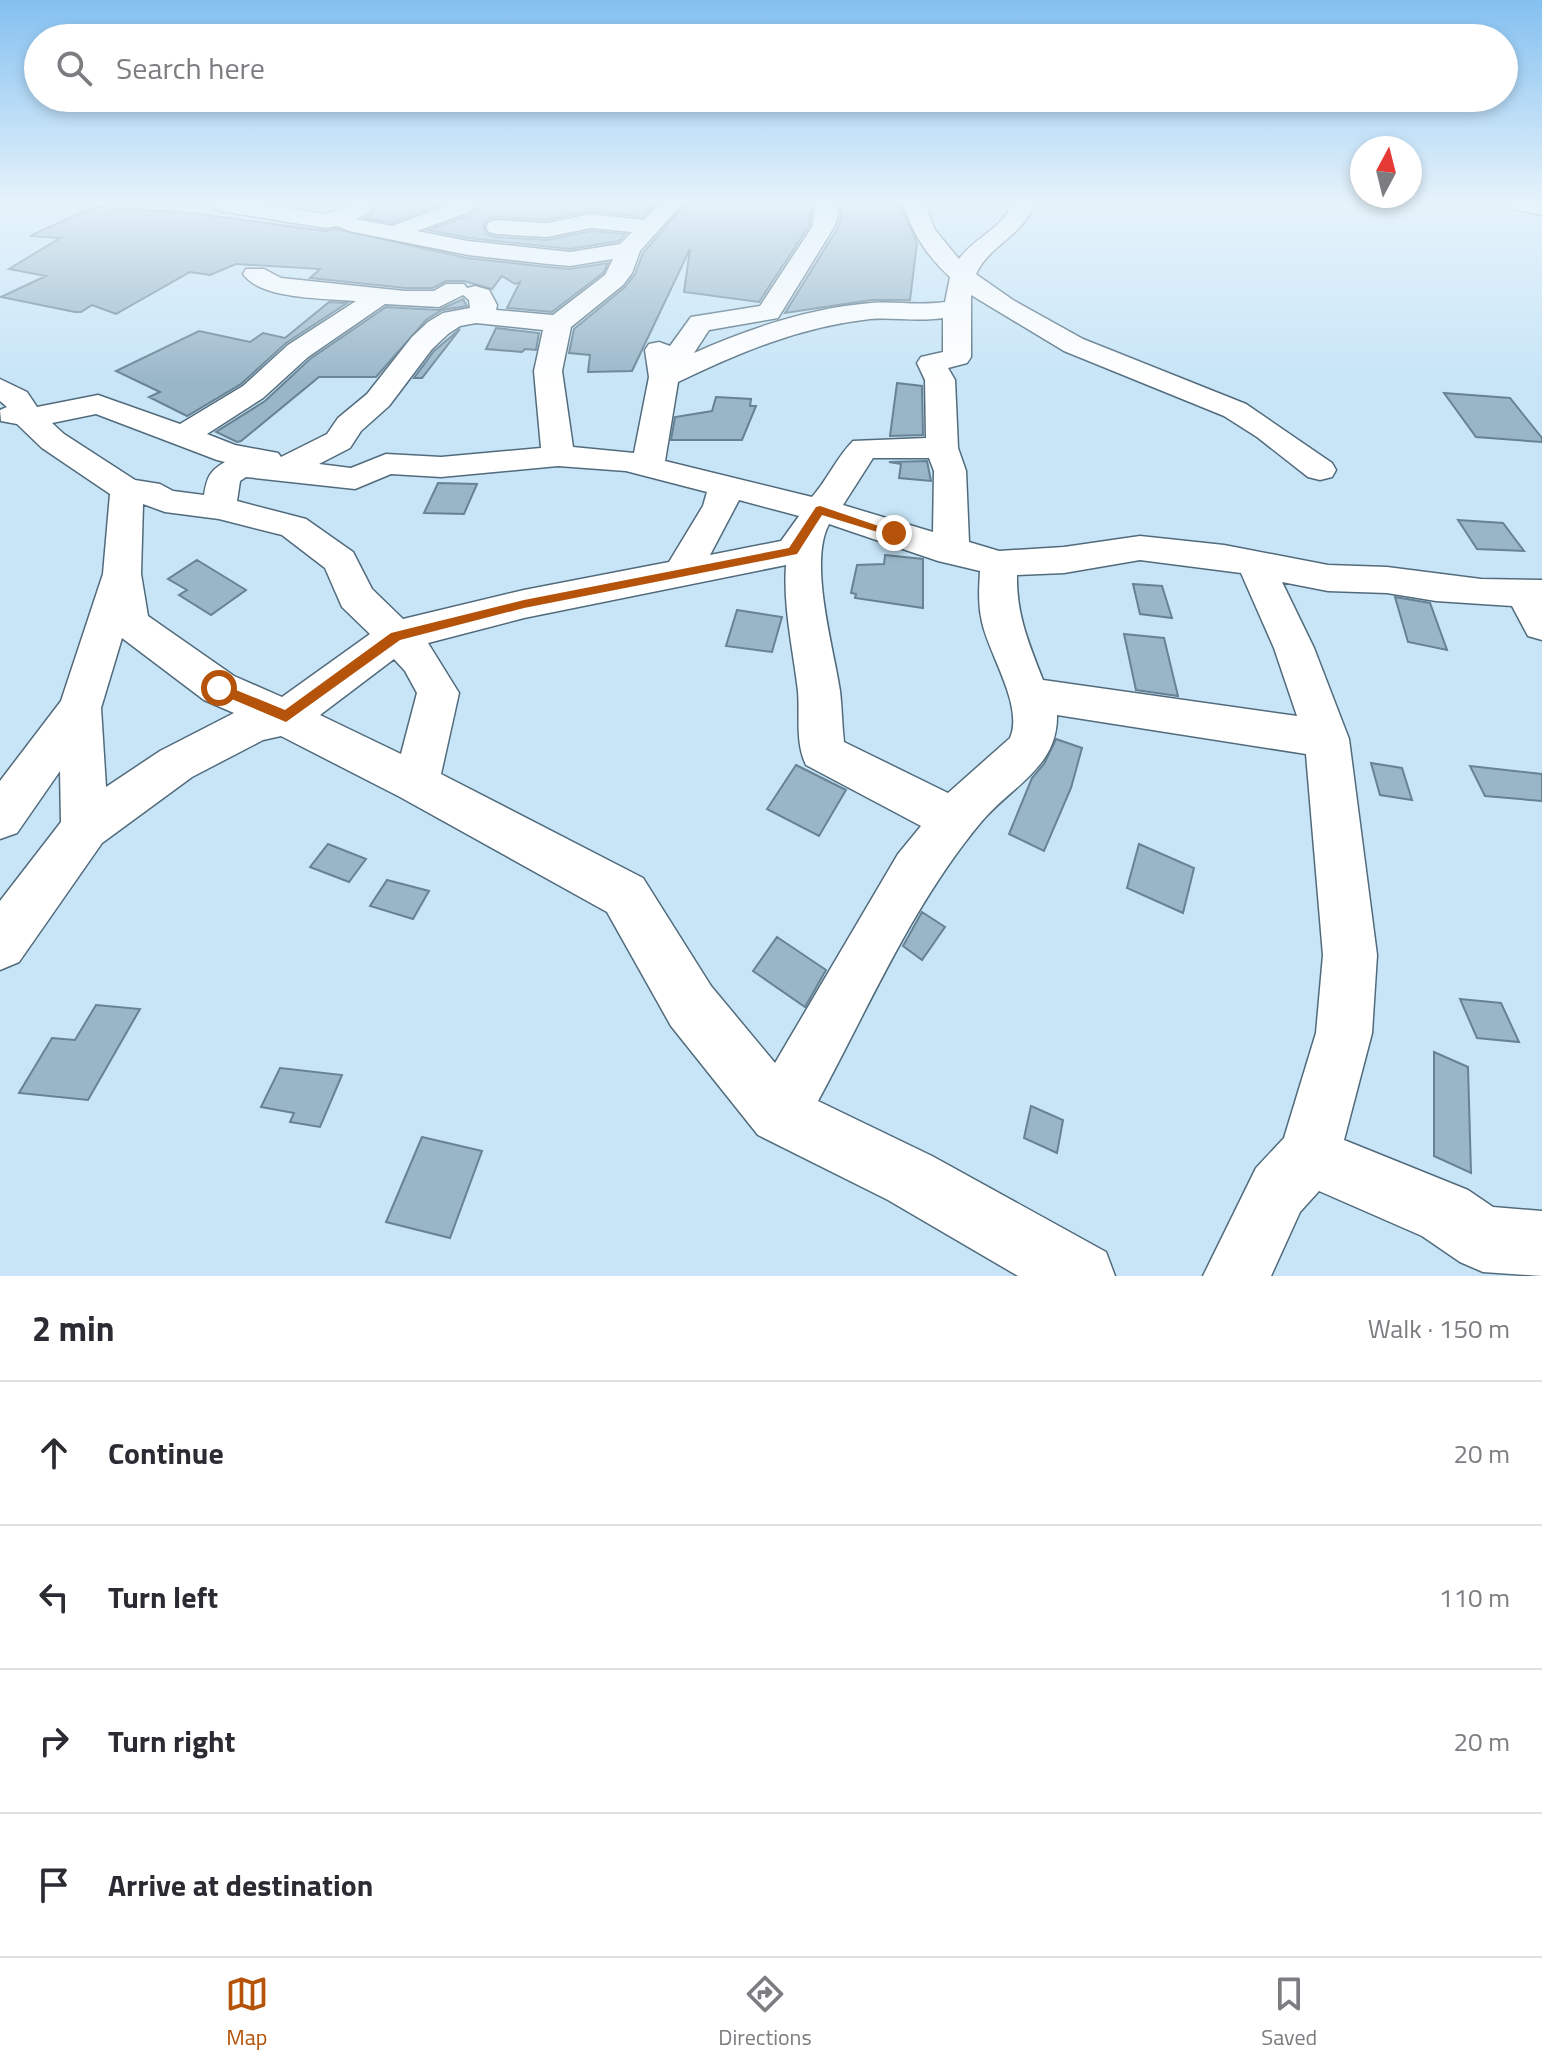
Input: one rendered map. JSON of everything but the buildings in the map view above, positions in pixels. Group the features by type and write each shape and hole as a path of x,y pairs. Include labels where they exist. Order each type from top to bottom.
{"street":[{"path":"255,274 275,285 439,299 455,289 470,264"},
{"path":"558,456 549,369 553,333 559,323 614,280 623,264"},
{"path":"664,377 700,323 769,312 800,264"},
{"path":"950,264 962,276 1029,322 1134,372 1196,392 1235,409 1267,429 1320,470"},
{"path":"951,552 950,471 942,448 940,380 931,363 957,357 957,308 962,276 969,264"},
{"path":"455,289 480,295 484,305 482,314"},
{"path":"183,436 253,392 298,351 381,295"},
{"path":"664,377 722,349 781,328 872,311 916,314 957,308"},
{"path":"219,508 224,476 240,467 297,467 339,441 349,425 378,400 422,343 452,319 482,314 484,317 559,323"},
{"path":"648,466 664,377 657,342"},
{"path":"0,388 16,398 14,417"},
{"path":"14,417 98,404 228,453 355,479 386,464 441,467 558,456 627,461 726,484 813,522 999,564 1064,560 1140,548 1255,563 1328,578 1387,580 1536,604"},
{"path":"14,417 127,490 148,492 165,501 219,508 294,527 340,561 356,597 420,660 438,693 416,783"},
{"path":"0,944 85,828 176,764 253,724 286,717 396,636 524,604 793,551 838,489 852,460 864,448 942,448"},
{"path":"682,572 720,506 726,484"},
{"path":"127,490 122,574 129,623 219,688 286,717 317,736 416,783 625,895 691,1006 779,1114 910,1178 1082,1276"},
{"path":"813,522 803,587 819,693 822,752 956,820"},
{"path":"1236,1276 1278,1190 1309,1156 1344,1033 1350,955 1327,739 1294,648 1255,563"},
{"path":"779,1114 916,870 967,805 1028,750 1035,732 1035,712 1002,626 997,602 999,564"},
{"path":"0,818 80,708 122,574"},
{"path":"1028,694 1327,739"},
{"path":"80,708 85,828"},
{"path":"1309,1156 1445,1213 1483,1239 1542,1244"}],"route":[{"path":"219,688 286,717 396,636 459,623 524,604 793,551 820,510 894,533"}]}
